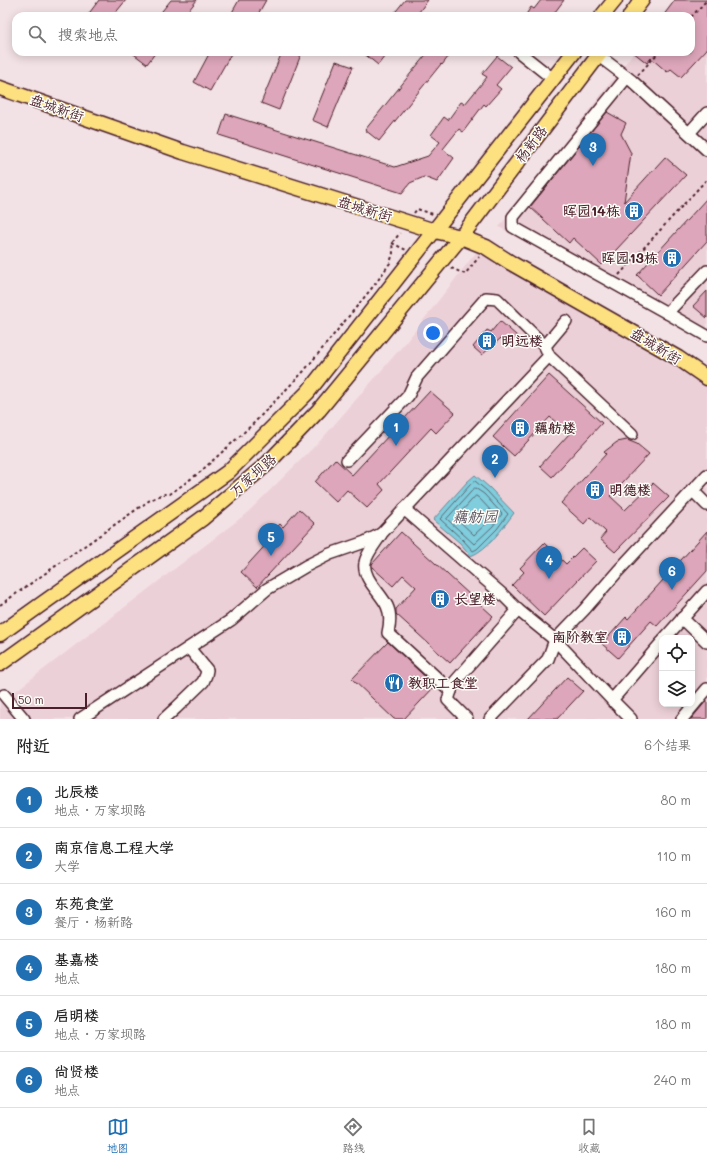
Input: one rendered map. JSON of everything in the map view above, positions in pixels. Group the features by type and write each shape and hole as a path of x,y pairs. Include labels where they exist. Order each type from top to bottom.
{"main road":[{"path":"605,12 615,0"},
{"path":"633,12 642,0"},
{"name":"杨新路","path":"436,231 571,56"},
{"name":"杨新路","path":"462,237 598,56"},
{"name":"盘城新街","path":"0,88 183,152 436,231 462,237 486,247 517,267 653,343 707,378"},
{"name":"万家坝路","path":"0,634 228,472 308,392 436,231"},
{"name":"万家坝路","path":"0,664 203,518 268,463 319,410 462,237"}],"lane":[{"path":"524,56 553,79"},
{"path":"602,56 707,150"},
{"path":"629,79 513,217 514,227 707,336"},
{"path":"689,133 707,113"},
{"path":"667,313 707,271"},
{"path":"347,460 408,396 416,377 486,298 497,299 547,351 632,434"},
{"path":"451,691 388,633 390,622 388,607 367,576 364,568 365,561 382,533 460,451 547,351 566,321"},
{"path":"490,719 548,659 555,640 707,475"},
{"path":"692,490 707,505"},
{"path":"404,509 503,594 518,610 555,640 631,719"},
{"path":"80,719 231,620 267,589 330,554 365,542 382,533"},
{"path":"668,635 707,591"},
{"path":"467,719 448,700 453,684 518,610"},
{"path":"682,618 707,642"},
{"path":"612,700 659,645"},
{"path":"164,719 203,682 206,675 207,670 189,648"},
{"path":"682,719 707,689"},
{"path":"4,695 24,719"}],"path":[{"path":"695,13 707,0"},
{"path":"629,79 655,56"},
{"path":"612,283 707,179"},
{"path":"0,605 150,500 163,494 170,494 176,490 199,473 252,425 304,371 376,283 390,263 393,254 392,243"}],"shaded area":[{"path":"674,0 707,0 707,341 499,227 631,56 695,56 695,12 665,12"},
{"path":"477,251 707,386 707,719 0,719 0,703 246,514 320,441 407,341"}],"water":[{"name":"藕舫园","path":"475,475 514,513 489,543 471,556 460,543 433,520"}],"building":[{"path":"99,0 126,0 116,12 90,12"},
{"path":"171,0 197,0 187,12 161,12"},
{"path":"239,0 266,0 259,12 232,12"},
{"path":"405,0 428,0 419,12 395,12"},
{"path":"541,0 564,0 555,12 528,12 531,7 534,9"},
{"path":"675,0 707,0 707,49 681,77 671,69 667,72 651,58 647,63 638,56 695,56 695,12 666,12"},
{"path":"136,56 153,56 147,64"},
{"path":"208,56 230,56 210,91 194,82"},
{"path":"280,56 300,56 279,110 261,103"},
{"path":"367,56 385,56 378,65"},
{"path":"425,56 449,56 379,141 365,130"},
{"path":"497,56 511,67 496,85 501,89 486,106 484,104 463,132 459,129 443,149 454,158 437,182 424,177 410,183 402,193 219,135 226,114 395,167 428,156 440,142 431,135 444,117 448,120 461,102 465,104 487,77 482,74"},
{"path":"336,61 353,67 328,127 312,120"},
{"path":"607,112 626,123 621,134 631,153 624,202 665,157 686,175 602,265 573,238 569,243 530,207"},
{"name":"晖园13栋","path":"707,198 707,241 658,295 637,275"},
{"path":"707,291 707,318 693,306"},
{"name":"明远楼","path":"500,321 517,336 509,345 501,338 482,355 473,347 487,330 491,332"},
{"name":"藕舫楼","path":"549,375 602,423 552,477 540,466 569,434 550,417 514,456 493,437"},
{"path":"430,391 455,413 436,433 431,428 379,484 384,490 367,508 347,490 336,502 315,482 335,459 352,475"},
{"name":"明德楼","path":"627,440 637,444 649,454 610,496 625,510 653,483 669,497 615,552 600,539 606,532 590,517 584,524 561,503 606,454 604,452 617,442"},
{"path":"299,509 315,524 257,587 241,572 271,539 268,536 280,524 283,527"},
{"path":"707,531 707,571 657,626 651,621 618,658 602,644 626,617 628,619"},
{"name":"长望楼","path":"401,532 493,616 450,663 396,614 396,609 416,587 403,575 393,586 372,567 372,564"},
{"path":"544,543 566,564 582,548 596,561 544,616 512,585 524,572 520,568"},
{"name":"教职工食堂","path":"388,642 435,686 404,719 394,719 352,679"},
{"path":"567,677 583,691 557,719 528,719"},
{"path":"707,700 707,719 691,719"}],"place":[{"name":"东苑食堂","path":"593,166"},
{"name":"晖园14栋","path":"634,211"},
{"name":"晖园13栋","path":"672,258"},
{"name":"明远楼","path":"487,341"},
{"name":"藕舫楼","path":"520,428"},
{"name":"北辰楼","path":"396,446"},
{"name":"南京信息工程大学","path":"495,478"},
{"name":"明德楼","path":"595,490"},
{"name":"启明楼","path":"271,556"},
{"name":"基嘉楼","path":"549,579"},
{"name":"尚贤楼","path":"672,590"},
{"name":"长望楼","path":"440,599"},
{"name":"南阶教室","path":"622,637"},
{"name":"教职工食堂","path":"394,683"}]}
